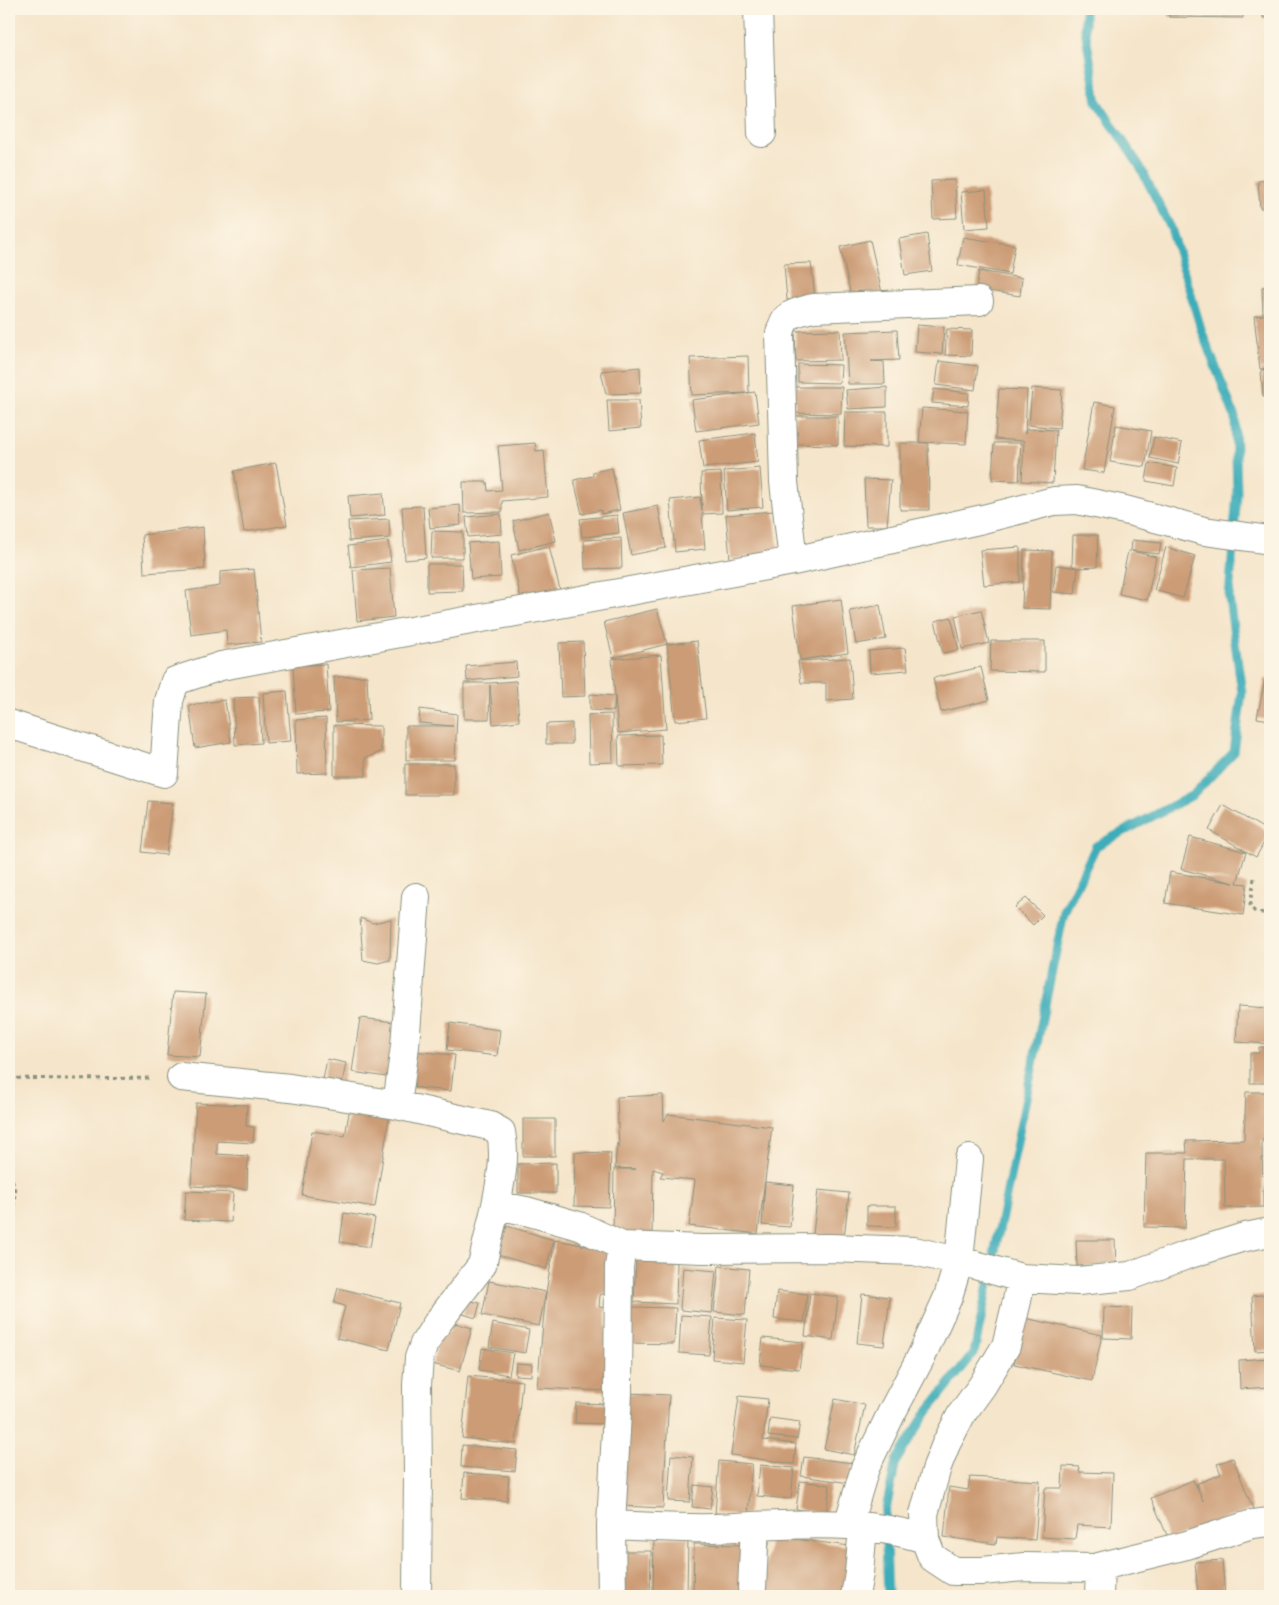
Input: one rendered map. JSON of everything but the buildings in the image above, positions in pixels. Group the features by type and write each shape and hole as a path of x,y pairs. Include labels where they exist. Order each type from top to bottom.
{"street":[{"path":"758,9 762,133"},
{"path":"793,561 784,482 780,334 782,323 787,317 797,312 813,308 979,301"},
{"path":"9,724 164,774 169,701 175,681 221,666 793,561 983,519 1054,501 1077,500 1204,531 1270,540"},
{"path":"397,1105 405,1046 416,897"},
{"path":"181,1077 290,1088 397,1105 490,1126 501,1132 504,1162 482,1265 438,1322 424,1344 419,1358 417,1385 417,1596"},
{"path":"855,1596 859,1573 855,1526 865,1468 921,1357 948,1297 967,1263 969,1159"},
{"path":"496,1205 526,1211 579,1226 622,1246 703,1249 830,1248 914,1251 1021,1278 1078,1281 1130,1276 1240,1238 1270,1232"},
{"path":"612,1596 611,1525 618,1393 619,1267 622,1246"},
{"path":"937,1556 924,1514 937,1467 961,1415 982,1386 1006,1346 1018,1301 1021,1278"},
{"path":"611,1525 712,1528 803,1523 855,1526 908,1533 937,1556 982,1571 1024,1567 1100,1567 1187,1545 1252,1524 1270,1522"},
{"path":"752,1588 755,1526"},
{"path":"1099,1596 1100,1567"}],"path":[{"path":"1254,878 1250,905 1254,911 1270,914"},
{"path":"9,1078 181,1077"},
{"path":"9,1164 15,1191 9,1287"}],"waterway":[{"path":"888,1596 885,1514 896,1461 927,1412 974,1353 1064,912 1096,846 1193,795 1234,752 1242,693 1229,598 1237,493 1235,417 1202,332 1171,228 1139,165 1097,102 1085,29 1085,9"}]}
